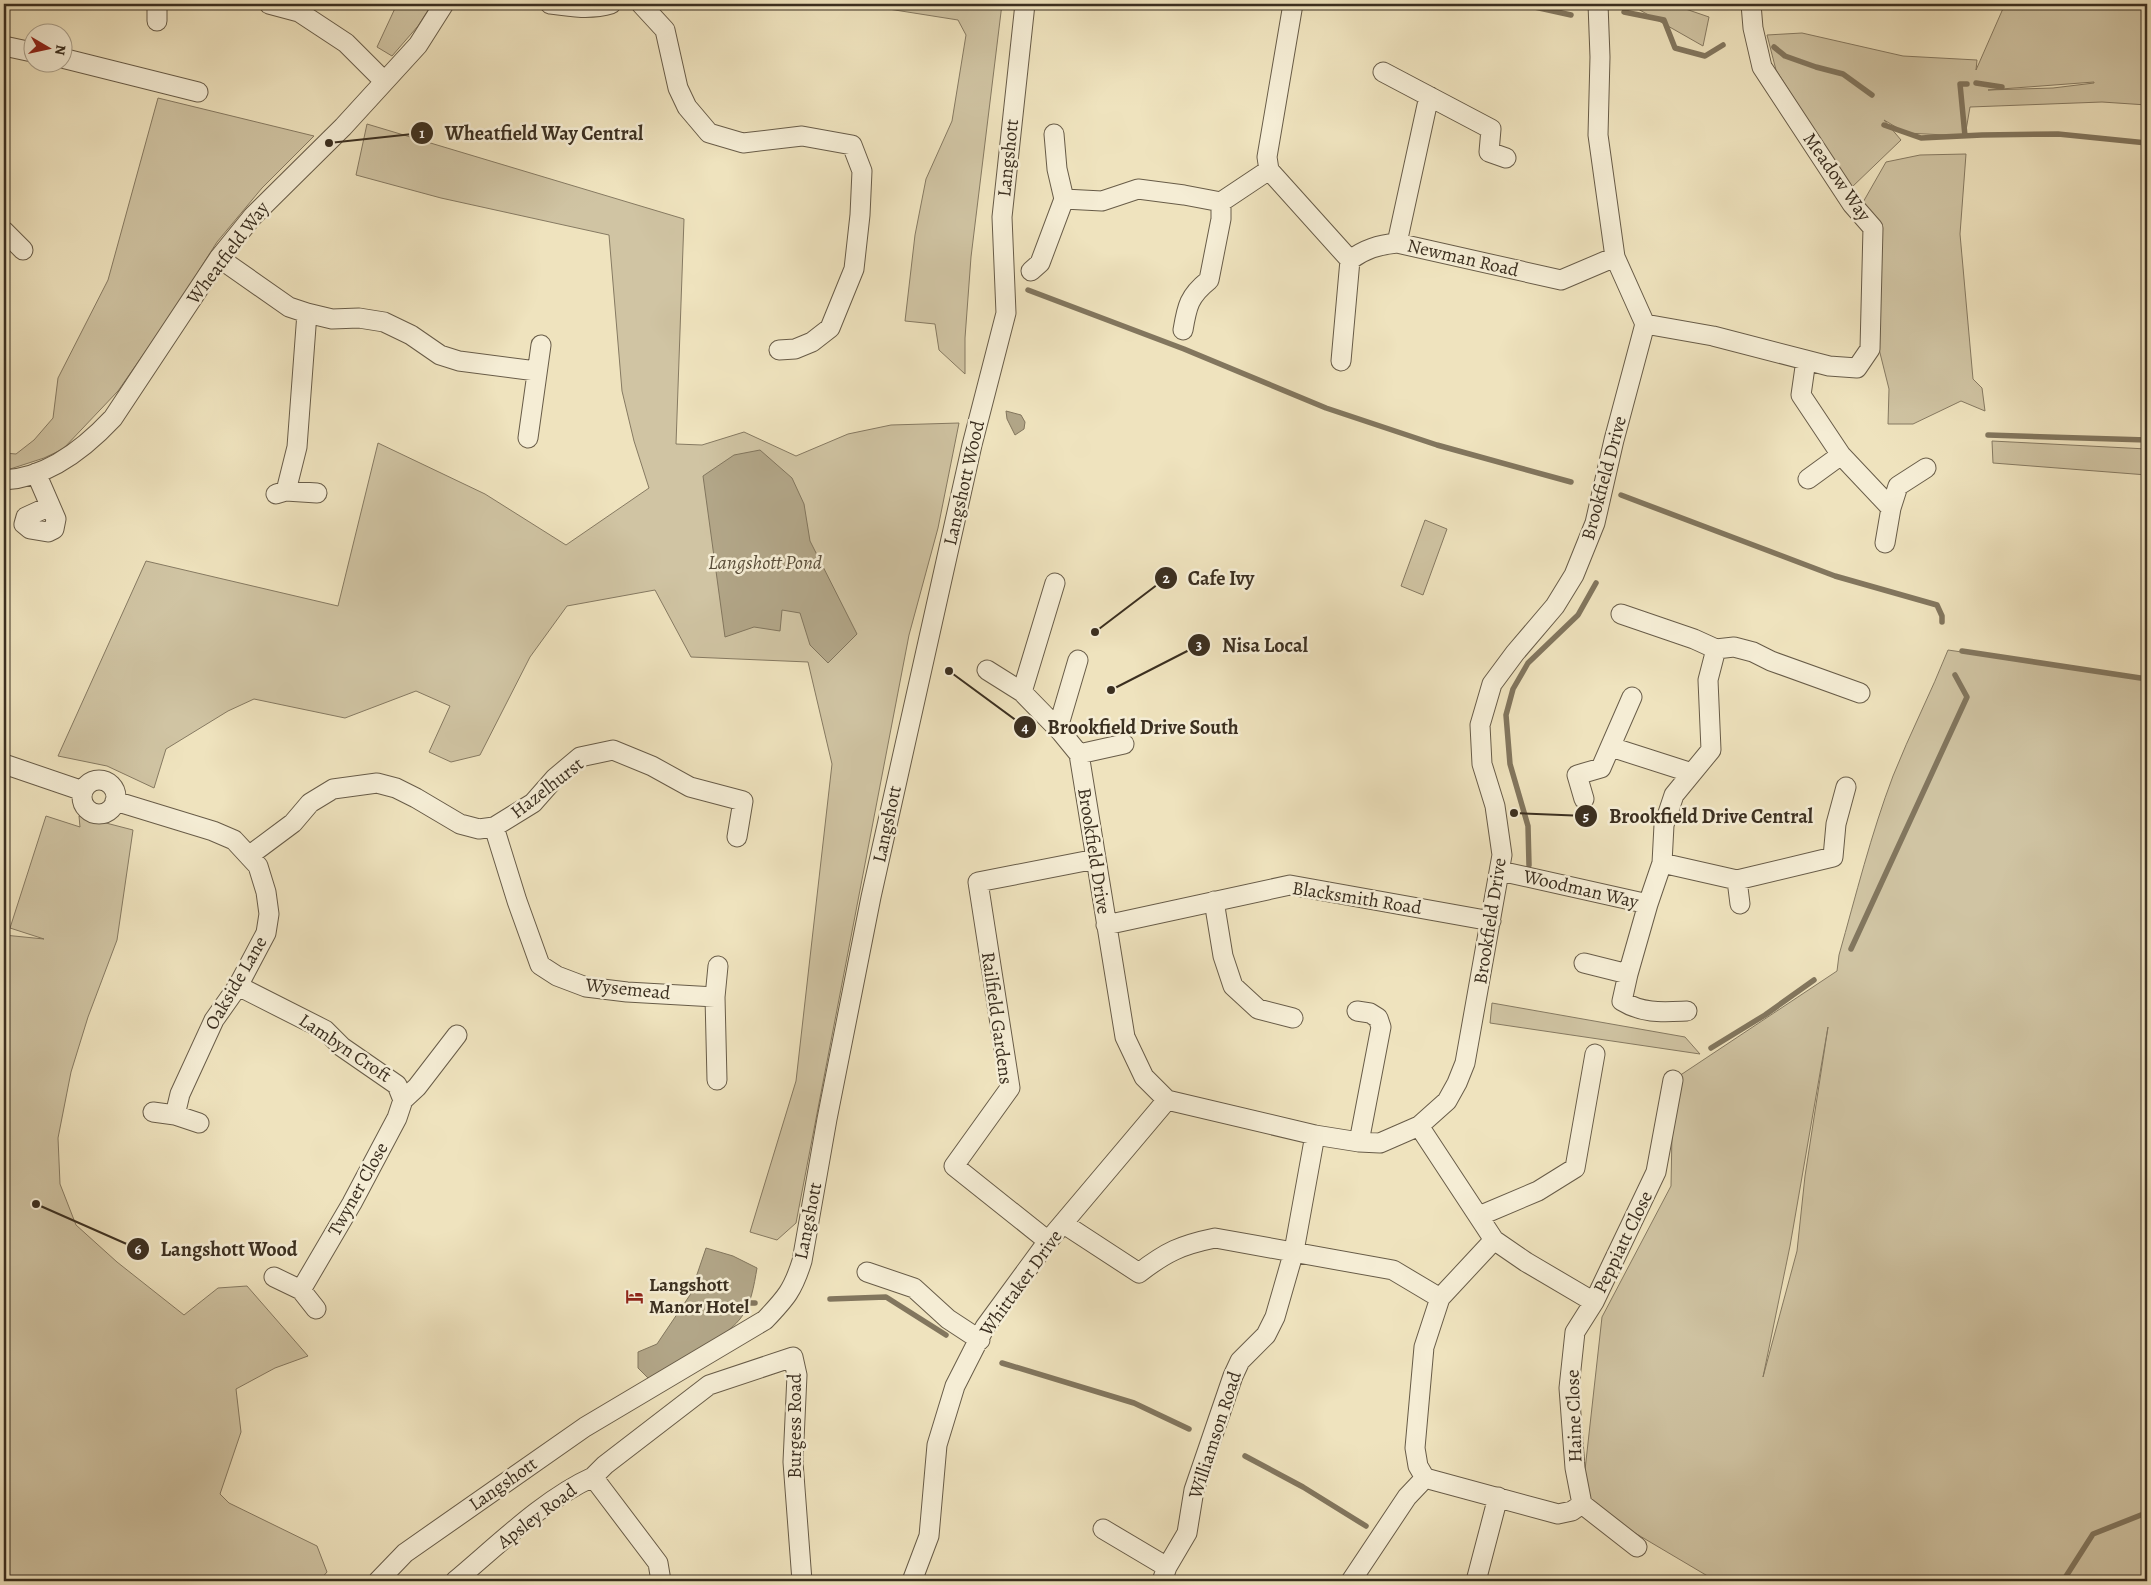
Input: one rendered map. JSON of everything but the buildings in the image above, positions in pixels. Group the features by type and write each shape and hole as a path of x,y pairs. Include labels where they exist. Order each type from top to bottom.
{"street":[{"path":"269,4 300,12 346,43 384,81"},
{"name":"Wheatfield Way","path":"4,480 36,474 75,453 96,436 113,418 219,258 253,216 343,127 418,45 444,4"},
{"path":"550,4 583,8 598,8 611,4"},
{"path":"641,4 665,30 681,94 687,107 709,133 743,143 802,136 852,145 862,171 860,215 854,269 830,328 812,342 795,349 779,350"},
{"name":"Langshott","path":"1006,313 1002,217 1025,4"},
{"path":"1293,4 1275,65 1267,157 1270,170 1350,260 1341,361"},
{"path":"1598,4 1600,57 1598,136 1615,257 1645,324"},
{"name":"Meadow Way","path":"1645,324 1713,336 1830,366 1857,368 1870,349 1873,228 1852,204 1762,66 1753,28 1751,4"},
{"path":"5,50 22,51"},
{"path":"72,60 198,92"},
{"path":"1383,72 1490,128 1489,152 1506,158"},
{"name":"Newman Road","path":"1429,96 1397,243 1561,280 1615,257"},
{"path":"1031,271 1040,263 1064,199 1057,169 1054,134"},
{"path":"1064,199 1102,201 1138,189 1222,202 1270,170"},
{"path":"1183,330 1188,303 1198,289 1209,280 1221,219 1222,202"},
{"path":"4,231 23,250"},
{"path":"1350,260 1363,251 1379,245 1397,243"},
{"path":"219,258 288,307 332,319 359,318 384,322 411,335 440,355 460,361 536,371"},
{"path":"307,313 297,447 280,493 317,493"},
{"name":"Langshott Wood","path":"925,654 972,445 1006,313"},
{"name":"Brookfield Drive","path":"1079,754 1125,1037 1144,1077 1167,1100 1315,1135 1359,1142 1380,1143 1419,1126 1447,1101 1465,1064 1500,871 1502,855 1495,806 1482,764 1480,725 1492,684 1515,653 1555,606 1574,575 1595,523 1614,440 1645,324"},
{"path":"528,438 540,345"},
{"path":"1806,360 1801,395 1841,455 1891,508"},
{"path":"1808,479 1841,455"},
{"path":"1885,543 1891,508 1898,486 1926,468"},
{"path":"36,474 50,506"},
{"path":"1022,692 1055,583"},
{"path":"1621,614 1716,648 1734,647 1753,652 1860,693"},
{"name":"Woodman Way","path":"1500,871 1648,904 1662,863 1664,825 1674,795 1711,750 1708,680 1716,648"},
{"name":"Langshott","path":"378,1581 405,1553 585,1427 765,1320 787,1297 795,1282 802,1261 827,1119 869,906 925,654"},
{"path":"1061,732 1060,721 1078,660"},
{"path":"987,670 1022,692 1061,732 1079,754 1124,744"},
{"path":"1584,799 1577,775 1601,768 1632,697"},
{"path":"1611,747 1692,773"},
{"name":"Hazelhurst","path":"250,856 293,823 310,803 333,789 377,783 396,788 460,824 479,829 494,827 533,803 555,778 580,757 613,750 652,766 690,787 743,801 737,837"},
{"name":"Oakside Lane","path":"4,764 83,790 88,784 96,780 104,781 111,786 115,793 115,801 213,831 234,840 258,866 266,892 269,914 266,933 238,986 214,1020 180,1094 175,1115"},
{"path":"1662,863 1736,880 1833,857 1836,824 1846,787"},
{"name":"Wysemead","path":"494,827 540,965 557,976 586,987 627,992 715,997"},
{"name":"Railfield Gardens","path":"1048,1241 954,1166 1010,1088 978,882 1096,858"},
{"path":"1736,880 1740,904"},
{"name":"Blacksmith Road","path":"1106,925 1290,885 1491,921"},
{"path":"1214,901 1223,956 1233,986 1258,1009 1294,1018"},
{"path":"1648,904 1622,1001 1632,1008 1649,1012 1687,1011"},
{"path":"1584,963 1628,974"},
{"path":"718,966 715,997 718,1080"},
{"name":"Lambyn Croft","path":"238,986 325,1030 342,1047 400,1093"},
{"path":"1357,1011 1370,1013 1378,1018 1381,1027 1359,1142"},
{"path":"400,1093 417,1087 457,1035"},
{"path":"1479,1216 1538,1191 1575,1168 1595,1054"},
{"name":"Peppiatt Close","path":"1419,1126 1494,1240 1526,1262 1594,1302 1656,1172 1673,1080"},
{"name":"Twyner Close","path":"301,1290 352,1203 397,1118 400,1093"},
{"name":"Whittaker Drive","path":"912,1581 928,1536 937,1445 955,1386 985,1327 1048,1241 1167,1100"},
{"path":"153,1112 175,1115 199,1124"},
{"name":"Williamson Road","path":"1103,1529 1165,1574 1187,1533 1194,1490 1240,1361 1266,1335 1275,1317 1294,1251 1315,1135"},
{"path":"1064,1224 1139,1274 1163,1254 1189,1243 1216,1238 1393,1270 1440,1298"},
{"path":"1494,1240 1440,1298 1424,1347 1416,1422 1415,1448 1418,1466 1425,1478 1558,1514 1572,1511 1582,1504 1638,1546"},
{"path":"867,1272 914,1288 948,1320 980,1340"},
{"path":"274,1277 301,1290 316,1310"},
{"name":"Haine Close","path":"1582,1504 1575,1468 1569,1388 1575,1332 1594,1302"},
{"name":"Burgess Road","path":"594,1477 605,1465 710,1384 793,1357 797,1375 793,1462 802,1581"},
{"name":"Apsley Road","path":"456,1581 553,1499 575,1485 594,1477 658,1564 661,1581"},
{"path":"1351,1581 1407,1497 1425,1478"},
{"path":"1476,1581 1498,1498"}],"shaded area":[{"path":"397,4 432,4 418,26 392,56 377,47"},
{"path":"857,4 1002,4 971,257 965,338 965,374 939,350 935,324 905,321 915,235 926,179 952,121 966,35 958,20"},
{"path":"1638,4 1671,4 1709,17 1703,46 1638,9"},
{"path":"2005,4 2147,4 2147,105 2102,102 1970,107 1965,136 1906,133 1884,120 1901,140 1851,188 1776,70 1767,35 1802,33 1903,56 1977,60 1976,70","holes":["2094,82 2053,88 1988,90"]},
{"path":"158,98 314,136 262,188 217,242 172,313 118,391 63,449 44,458 4,471 4,453 16,454 34,440 53,418 58,378 108,280"},
{"path":"367,124 684,219 676,444 702,445 744,432 796,456 848,434 891,425 959,423 938,528 909,635 796,1223 777,1240 750,1232 796,1081 832,764 808,662 691,657 655,590 567,606 530,657 480,755 451,762 429,752 450,706 416,691 345,718 254,699 228,711 166,749 154,788 107,766 58,756 146,561 338,606 378,443 485,494 566,545 649,488 634,441 622,391 609,235 441,198 356,175"},
{"path":"1966,154 1960,234 1973,379 1982,388 1985,411 1961,401 1913,424 1888,424 1889,389 1879,349 1880,222 1862,204 1886,162 1920,155"},
{"path":"1992,441 2147,449 2147,475 1993,463"},
{"path":"1425,520 1447,529 1423,595 1401,586"},
{"path":"1948,650 2147,679 2147,1581 1716,1581 1618,1523 1588,1499 1584,1479 1602,1317 1671,1186 1673,1080 1837,971 1839,955 1885,798","holes":["1828,1027 1805,1176 1797,1251 1763,1377 1790,1246"]},
{"path":"46,816 80,827 79,816 133,830 117,940 88,1017 71,1072 58,1138 60,1184 76,1225 117,1262 184,1315 218,1288 247,1286 308,1356 275,1368 236,1389 241,1432 220,1494 229,1503 317,1546 327,1572 319,1581 4,1581 4,935 44,939 10,928"},
{"path":"1492,1003 1685,1037 1700,1054 1490,1023"}],"water":[{"path":"1006,411 1021,415 1025,422 1024,429 1015,435 1007,419"},
{"name":"Langshott Pond","path":"760,450 792,478 804,504 810,541 857,634 828,663 810,645 800,613 782,610 780,631 754,627 725,637 703,476 734,455"},
{"path":"706,1248 733,1256 757,1268 752,1295 747,1308 740,1319 722,1336 650,1380 638,1368 638,1352 657,1344 690,1295"}],"waterway":[{"path":"1521,4 1571,15"},
{"path":"1624,12 1664,20 1675,48 1705,56 1723,45"},
{"path":"1774,47 1785,56 1843,74 1872,95"},
{"path":"1976,83 2002,87"},
{"path":"1965,136 1960,84 1967,84"},
{"path":"1884,125 1921,138 2058,134 2147,143"},
{"path":"1028,290 1184,349 1326,408 1437,445 1571,482"},
{"path":"1988,435 2147,440"},
{"path":"1621,495 1835,576 1937,605 1942,616 1942,622"},
{"path":"1529,865 1528,826 1510,764 1506,715 1513,689 1528,663 1578,615 1596,583"},
{"path":"1962,651 2147,679"},
{"path":"1851,949 1967,697 1955,675"},
{"path":"1711,1048 1765,1015 1814,980"},
{"path":"830,1299 886,1297 946,1335"},
{"path":"748,1303 755,1303"},
{"path":"1002,1363 1134,1403 1189,1429"},
{"path":"1245,1456 1303,1487 1366,1526"},
{"path":"2063,1581 2093,1534 2146,1513"}],"place":[{"name":"Wheatfield Way Central","path":"329,143"},
{"name":"Cafe Ivy","path":"1095,632"},
{"name":"Brookfield Drive South","path":"949,671"},
{"name":"Nisa Local","path":"1111,690"},
{"name":"Brookfield Drive Central","path":"1514,813"},
{"name":"Langshott Wood","path":"36,1204"},
{"name":"Langshott Manor Hotel","path":"635,1296"}]}
